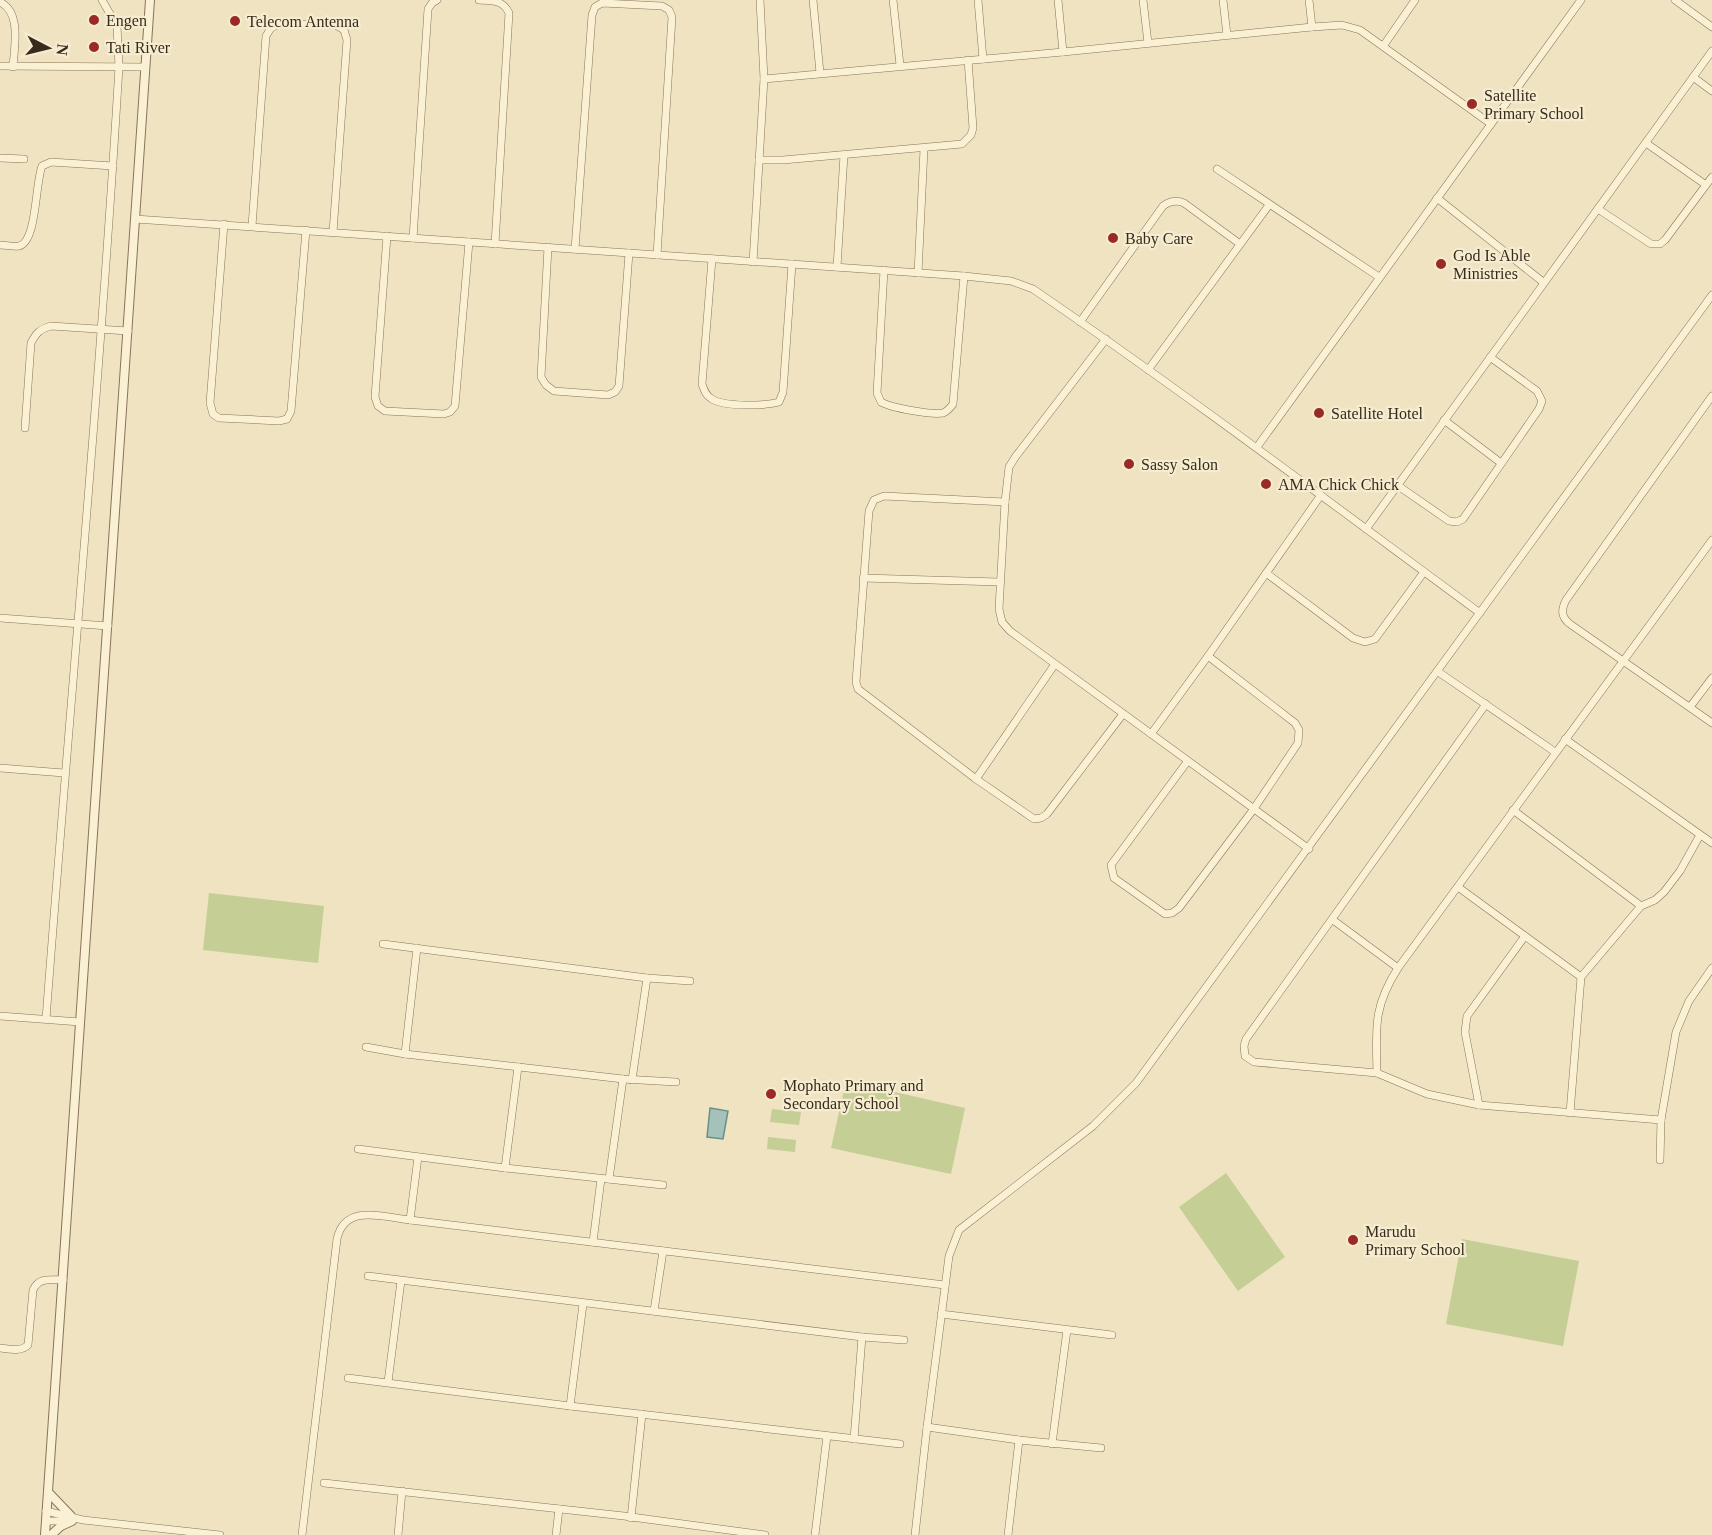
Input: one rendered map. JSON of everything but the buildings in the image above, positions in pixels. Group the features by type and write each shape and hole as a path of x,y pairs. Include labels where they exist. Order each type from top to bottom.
{"street":[{"path":"46,1019 64,772 79,624 119,67 117,26 102,0"},
{"path":"45,1535 150,0"},
{"path":"413,238 428,9 438,0"},
{"path":"479,0 497,1 506,6 509,13 495,244"},
{"path":"753,262 764,79 760,0"},
{"path":"813,0 820,73"},
{"path":"893,0 900,66"},
{"path":"978,0 983,59"},
{"path":"1059,0 1063,52"},
{"path":"1143,0 1148,43"},
{"path":"1223,0 1227,35"},
{"path":"1309,0 1312,27"},
{"path":"1384,45 1414,0"},
{"path":"1257,447 1581,0"},
{"path":"1674,0 1712,27"},
{"path":"0,2 12,13 15,25 13,67"},
{"path":"576,249 592,15 595,7 602,3 662,6 669,10 672,17 657,255"},
{"path":"252,226 266,36 271,28 279,24 336,25 344,30 347,40 333,232"},
{"path":"764,79 1342,26 1354,27 1384,45 1491,124"},
{"path":"1366,529 1712,51"},
{"path":"759,160 924,149 962,144 971,135 973,128 968,60"},
{"path":"0,66 146,67"},
{"path":"1693,77 1712,91"},
{"path":"1646,143 1706,185"},
{"path":"918,273 924,149"},
{"path":"837,267 844,155"},
{"path":"0,158 24,159"},
{"path":"0,245 20,246 28,240 32,231 38,177 42,166 51,162 113,166"},
{"path":"1217,169 1379,277"},
{"path":"1598,208 1651,244 1660,244 1712,177"},
{"path":"1437,198 1543,282"},
{"path":"1080,322 1168,202 1184,203 1240,244"},
{"path":"1148,369 1269,205"},
{"path":"135,219 884,270 964,276 1022,284 1033,289 1106,339 1257,447 1480,613"},
{"path":"224,224 210,403 213,414 219,418 279,422 287,418 291,411 306,230"},
{"path":"387,236 375,397 378,406 385,411 444,414 450,412 455,406 469,242"},
{"path":"548,247 541,377 554,391 608,395 615,392 619,386 630,253"},
{"path":"712,259 702,384 711,399 720,403 768,405 779,402 783,392 792,264"},
{"path":"884,270 877,393 881,402 889,407 941,413 949,410 953,404 964,276"},
{"path":"915,1535 945,1285 951,1246 959,1230 1093,1126 1136,1083 1712,295"},
{"path":"25,428 31,342 42,328 51,326 128,331"},
{"path":"1106,339 1009,467 999,582 999,609 1002,622 1010,631 1187,762 1309,849"},
{"path":"1397,485 1449,521 1457,522 1463,519 1539,409 1542,399 1537,391 1490,357"},
{"path":"1712,396 1563,604 1562,616 1623,662 1712,723"},
{"path":"1444,420 1501,462"},
{"path":"1151,734 1321,495"},
{"path":"1005,502 884,496 874,500 869,511 863,578 856,682 858,689 1031,818 1041,818 1047,814 1123,714"},
{"path":"1377,1073 1376,1039 1379,1007 1387,985 1712,540"},
{"path":"1266,573 1353,638 1365,642 1372,641 1377,636 1424,572"},
{"path":"863,578 999,582"},
{"path":"0,618 108,626"},
{"path":"1187,762 1111,865 1112,874 1118,881 1165,914 1172,913 1179,908 1297,747 1299,730 1294,723 1208,656"},
{"path":"976,779 1055,664"},
{"path":"1437,671 1555,752"},
{"path":"1690,707 1712,678"},
{"path":"1486,704 1246,1039 1244,1052 1247,1058 1254,1062 1377,1073 1427,1094 1479,1105 1661,1120"},
{"path":"1565,739 1712,843"},
{"path":"0,768 64,772"},
{"path":"1513,810 1641,906"},
{"path":"1570,1113 1581,977 1641,906 1655,900 1664,892 1680,871 1700,835"},
{"path":"1458,886 1581,977"},
{"path":"1333,920 1398,968"},
{"path":"1479,1105 1465,1032 1467,1016 1525,936"},
{"path":"382,944 647,978 690,981"},
{"path":"405,1054 417,948"},
{"path":"1660,1160 1661,1120 1676,1032 1689,1001 1712,968"},
{"path":"632,1080 647,978"},
{"path":"0,1016 80,1022"},
{"path":"366,1047 405,1054 622,1079 676,1082"},
{"path":"504,1168 518,1067"},
{"path":"609,1179 622,1079"},
{"path":"358,1149 663,1185"},
{"path":"410,1220 418,1157"},
{"path":"593,1242 601,1179"},
{"path":"302,1535 340,1229 346,1220 363,1215 410,1220 945,1285"},
{"path":"654,1311 663,1251"},
{"path":"368,1276 583,1304 904,1340"},
{"path":"0,1348 21,1349 26,1347 33,1290 36,1283 41,1280 63,1280"},
{"path":"388,1382 401,1281"},
{"path":"570,1406 583,1304"},
{"path":"941,1314 1112,1335"},
{"path":"1052,1444 1068,1330"},
{"path":"854,1439 862,1337"},
{"path":"348,1378 900,1444"},
{"path":"631,1518 642,1414"},
{"path":"927,1428 1101,1448"},
{"path":"815,1535 827,1436"},
{"path":"1008,1535 1019,1440"},
{"path":"324,1483 765,1535"},
{"path":"398,1535 402,1491"},
{"path":"48,1492 71,1519"},
{"path":"556,1535 559,1509"},
{"path":"46,1511 71,1519"},
{"path":"51,1535 71,1519"},
{"path":"46,1521 71,1519 220,1535"}],"green space":[{"path":"209,893 324,906 318,963 203,950"},
{"path":"846,1081 965,1108 951,1174 831,1148"},
{"path":"772,1109 801,1112 799,1125 770,1122"},
{"path":"768,1137 796,1140 795,1152 767,1149"},
{"path":"1226,1173 1285,1257 1238,1291 1179,1207"},
{"path":"1462,1239 1579,1261 1563,1346 1446,1324"}],"water":[{"path":"710,1108 728,1111 723,1139 707,1137"}],"place":[{"name":"Engen","path":"94,20"},
{"name":"Telecom Antenna","path":"235,21"},
{"name":"Tati River","path":"94,47"},
{"name":"Satellite Primary School","path":"1472,104"},
{"name":"Baby Care","path":"1113,238"},
{"name":"God Is Able Ministries","path":"1441,264"},
{"name":"Satellite Hotel","path":"1319,413"},
{"name":"Sassy Salon","path":"1129,464"},
{"name":"AMA Chick Chick","path":"1266,484"},
{"name":"Mophato Primary and Secondary School","path":"771,1094"},
{"name":"Marudu Primary School","path":"1353,1240"}]}
